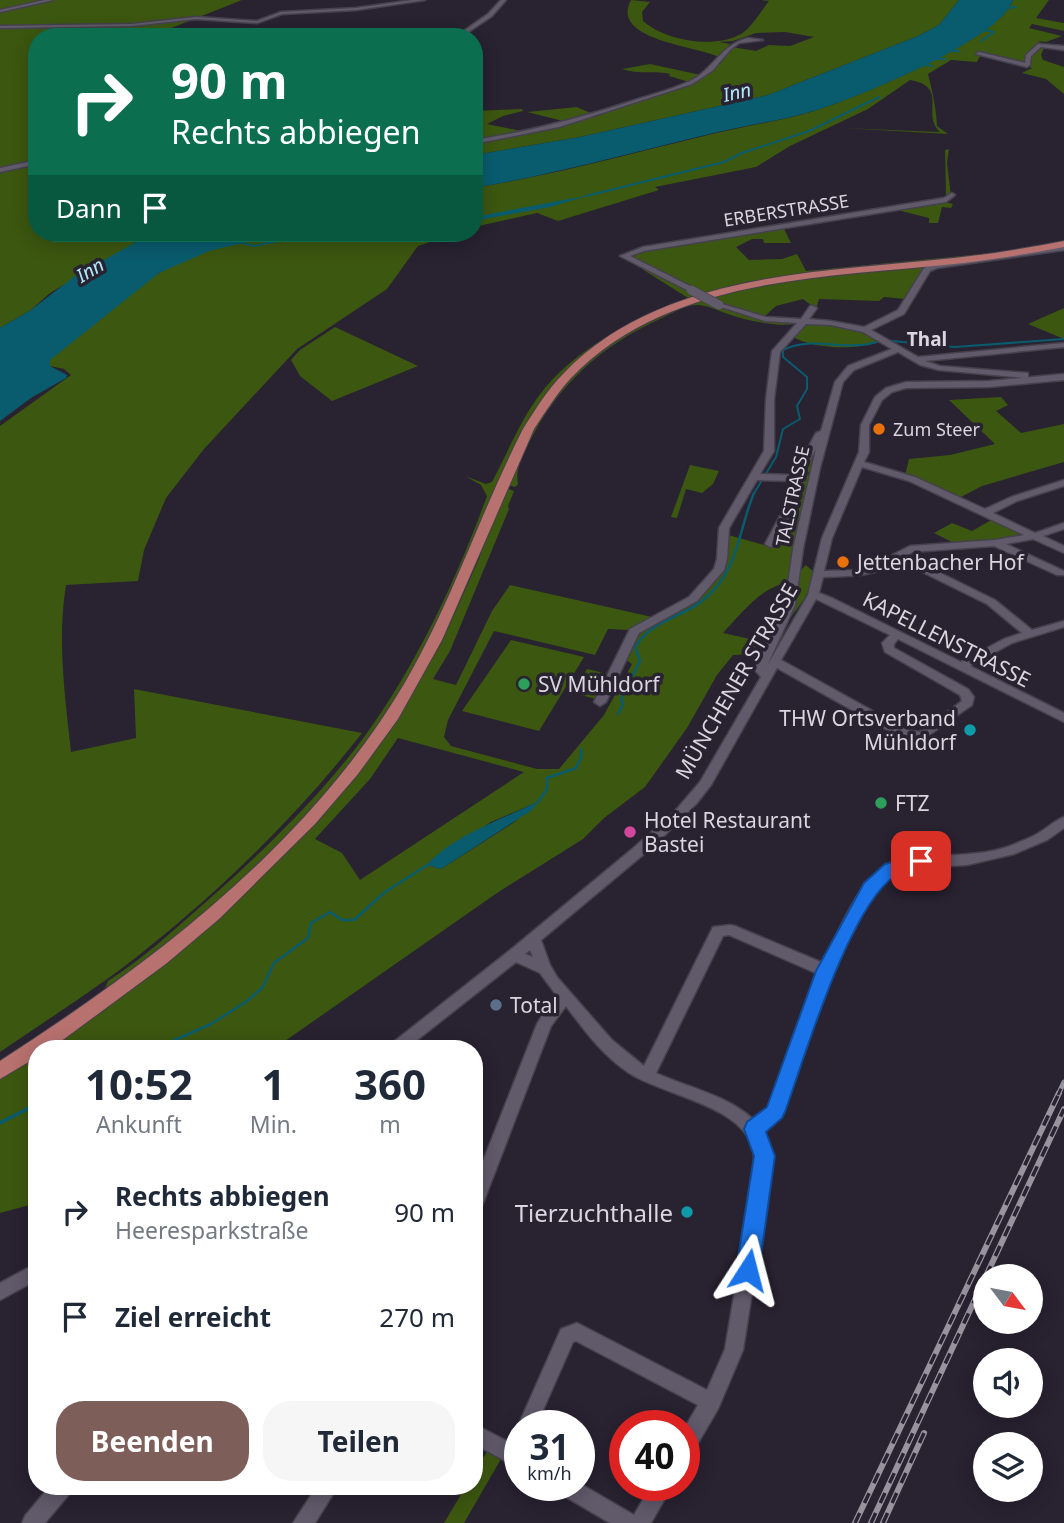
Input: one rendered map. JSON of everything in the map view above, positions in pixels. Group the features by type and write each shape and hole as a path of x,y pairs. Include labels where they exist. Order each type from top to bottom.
{"main road":[{"path":"46,1040 97,1005 190,932 268,861 340,785 388,722 431,650 463,583 524,436 544,401 578,363 642,322 733,289 825,271 1064,246"},
{"path":"0,1071 28,1052"}],"street":[{"path":"0,11 51,0"},
{"path":"0,27 132,25 196,18 257,22 281,13 356,9 423,0"},
{"path":"470,28 490,15 503,0"},
{"path":"483,141 519,136 588,118 690,83 703,76 734,41 744,38 761,40"},
{"path":"979,54 1027,65 1028,56 1040,45 1064,48"},
{"path":"0,170 28,164"},
{"name":"ERBERSTRASSE","path":"803,323 757,317 719,304 624,256 643,249 946,200 952,195"},
{"path":"864,330 901,313 927,270 935,266 1064,246"},
{"path":"600,702 634,631 693,598 719,570 724,528 769,451 770,399 776,351 803,323 813,308"},
{"path":"803,323 831,323 864,330 897,350 932,366 952,370 1064,376"},
{"path":"915,359 1064,345"},
{"name":"TALSTRASSE","path":"767,676 760,669 790,604 798,549 824,433 839,382 845,373 897,350"},
{"name":"MÜNCHENER STRASSE","path":"406,1040 515,955 694,800 711,775 813,595 827,538 865,447 866,420 878,400 893,388 915,385 989,384 1064,376"},
{"path":"770,544 793,501 797,478 818,435 824,433"},
{"path":"859,463 912,479 1064,550"},
{"path":"756,477 797,478"},
{"path":"985,513 1014,499 1064,483"},
{"path":"820,573 873,572 914,549 995,543 1034,536 1064,526"},
{"path":"995,543 1061,573"},
{"path":"898,556 991,602 1030,634"},
{"name":"KAPELLENSTRASSE","path":"813,595 828,600 1064,718"},
{"path":"960,667 989,650 1064,624"},
{"path":"776,662 904,734 922,736 968,702 968,697 964,692 889,650 888,643 896,635"},
{"path":"755,1129 775,1112 826,971 865,895 883,874 909,863 993,856 1026,845 1064,822"},
{"path":"647,1076 718,931 730,930 826,971"},
{"path":"534,939 544,969 618,1056 647,1076 738,1114 755,1129 765,1156 734,1349 700,1421"},
{"path":"515,955 544,969"},
{"path":"483,1183 544,1024 566,996"},
{"path":"0,1292 28,1276"},
{"path":"534,1410 567,1335 572,1332 577,1332 711,1402"},
{"path":"483,1437 504,1446"},
{"path":"32,1523 55,1495"},
{"path":"303,1523 322,1495"},
{"path":"592,1501 629,1523"},
{"path":"640,1523 653,1501"}],"green space":[{"path":"0,0 242,0 171,28 28,28 28,242 136,242 50,293 31,310 0,328"},
{"path":"631,0 650,2 642,12 643,21 664,34 704,42 730,39 741,34 769,1 761,0 959,0 939,25 918,36 768,95 580,137 483,153 483,111 522,109 523,111 487,124 531,133 595,117 699,79 732,47 756,51 769,45 790,46 814,37 785,32 756,33 733,41 719,42 730,44 719,57 644,33 633,24 628,13"},
{"path":"1013,0 1049,0 1036,18 1064,23 1064,31 1032,24 1029,28 1062,36 1046,42 1038,41 1045,45 1041,55 1043,60 1064,67 1064,94 1046,79 1022,73 1032,68 1027,66 1031,64 1029,62 1032,51 1027,64 981,54 977,62 951,60 928,74 935,105 937,126 948,134 842,128 940,132 932,117 932,95 929,89 910,80 868,109 790,146 756,167 655,187 659,190 558,221 537,213 483,225 483,186 562,171 817,110 926,65 983,32 1003,15"},
{"path":"650,64 701,75 689,82 669,76 670,74 622,69"},
{"path":"577,107 595,115 567,122 527,112"},
{"path":"949,149 947,163 951,196 940,201 953,204 951,208 942,207 938,223 929,223 929,218 893,209 946,197 945,150"},
{"path":"783,227 791,243 764,243 763,239 752,239 736,247 749,260 782,259 797,254 806,271 999,252 846,269 738,287 685,302 634,324 589,351 551,387 526,424 506,464 460,580 437,629 411,676 368,740 293,829 238,883 159,951 105,988 108,981 159,943 266,847 321,790 375,721 395,691 430,627 487,496 481,485 465,476 486,484 492,482 531,407 569,364 606,337 688,298 623,257 655,273 630,258 630,255 645,250"},
{"path":"238,242 430,242 418,246 387,289 297,349 204,449 166,498 144,550 138,581 66,585 62,647 71,752 136,738 134,689 362,733 286,821 232,875 174,927 91,991 0,1052 0,426 71,375 64,369 50,366 49,360 57,353 145,282 185,259"},
{"path":"930,265 922,270 906,299 819,299 816,309 803,299 776,306 764,317 744,312 709,297 770,282"},
{"path":"704,299 751,317 796,324 780,325 753,321 697,305 688,306 640,329 601,354 568,385 554,402 526,448 518,468 518,484 515,487 508,485 528,435 543,410 560,387 580,367 626,335 677,310"},
{"path":"1064,308 1064,339 1028,324"},
{"path":"810,323 854,330 878,341 859,346 835,347 811,344 792,336"},
{"path":"335,327 418,366 332,401 300,376 291,360 300,350"},
{"path":"1001,397 1008,405 996,411 1021,433 1064,424 1064,462 982,486 957,499 905,476 909,459 950,455 995,444 949,400"},
{"path":"820,437 811,470 807,474 809,475 790,583 761,595 723,633 769,643 763,654 733,655 717,675 687,728 645,787 604,818 583,839 497,893 286,1040 57,1040 115,1000 195,935 401,711 441,644 478,561 506,488 514,491 509,509 450,651 433,679 456,685 492,611 510,585 652,617 629,630 608,629 595,655 494,631 448,720 444,737 451,746 537,769 559,769 604,715 632,664 625,659 635,634 686,605 715,578 725,534 771,547 790,517 799,479","holes":["398,738 524,772 360,880 342,853 315,839 370,779","538,802 513,823 441,869 427,865 491,822"]},
{"path":"690,465 719,471 713,484 702,493 686,489 677,518 671,517"},
{"path":"993,519 1026,536 956,544 934,533 952,523 972,531"},
{"path":"806,565 815,573 805,598 788,621 796,575"},
{"name":"SV Mühldorf","path":"511,640 584,657 539,731 462,711"},
{"path":"587,669 609,674 596,699 573,693"},
{"path":"28,1060 28,1205 0,1213 0,1078"},
{"path":"488,1450 501,1459 483,1490 483,1458"},
{"path":"461,1495 480,1495 464,1523 444,1523"}],"water":[{"path":"959,0 1013,0 1003,16 956,49 894,80 837,103 793,117 483,186 483,153 580,137 768,95 918,36 939,25"},
{"path":"590,195 550,207 483,219 483,215"},
{"name":"Inn","path":"136,242 246,242 209,251 159,273 50,360 50,366 67,375 66,378 31,398 0,421 0,328 31,310 75,276"},
{"path":"539,801 532,810 441,869 427,865 465,836"}],"waterway":[{"path":"1010,8 1016,7"},
{"path":"981,41 994,32 983,30"},
{"path":"951,51 959,51"},
{"path":"935,59 945,59"},
{"path":"924,65 932,66"},
{"path":"586,196 724,162 742,153 809,131 879,97"},
{"path":"243,243 254,246 273,242"},
{"path":"892,341 955,347 1064,339"},
{"path":"754,494 776,457 783,429 800,419 797,406 807,389 807,377 783,357 783,350 806,344 865,345 877,342"},
{"path":"618,714 623,704 621,699 640,661 635,647 651,629 700,603 719,584 737,547 754,494"},
{"path":"538,802 547,789 547,778 576,768 581,749"},
{"path":"175,1040 211,1024 247,1001 262,988 274,963 308,938 311,923 330,912 342,920 354,920 385,892 429,864"},
{"path":"0,1123 28,1109"}],"railway":[{"path":"1058,1095 1064,1082"},
{"path":"855,1523 1059,1093"},
{"path":"992,1264 1064,1109"},
{"path":"871,1523 973,1304"},
{"path":"883,1523 924,1433"}],"place":[{"name":"Zum Steer","path":"879,429"},
{"name":"Jettenbacher Hof","path":"843,562"},
{"name":"SV Mühldorf","path":"524,684"},
{"name":"THW Ortsverband Mühldorf","path":"970,730"},
{"name":"FTZ","path":"881,803"},
{"name":"Hotel Restaurant Bastei","path":"630,832"},
{"name":"Total","path":"496,1005"},
{"name":"Tierzuchthalle","path":"687,1212"}],"district":[{"name":"Thal","path":"927,339"}],"route":[{"path":"748,1270 765,1156 755,1129 775,1112 806,1020 833,954 870,888 876,880 892,869 921,861"}]}
